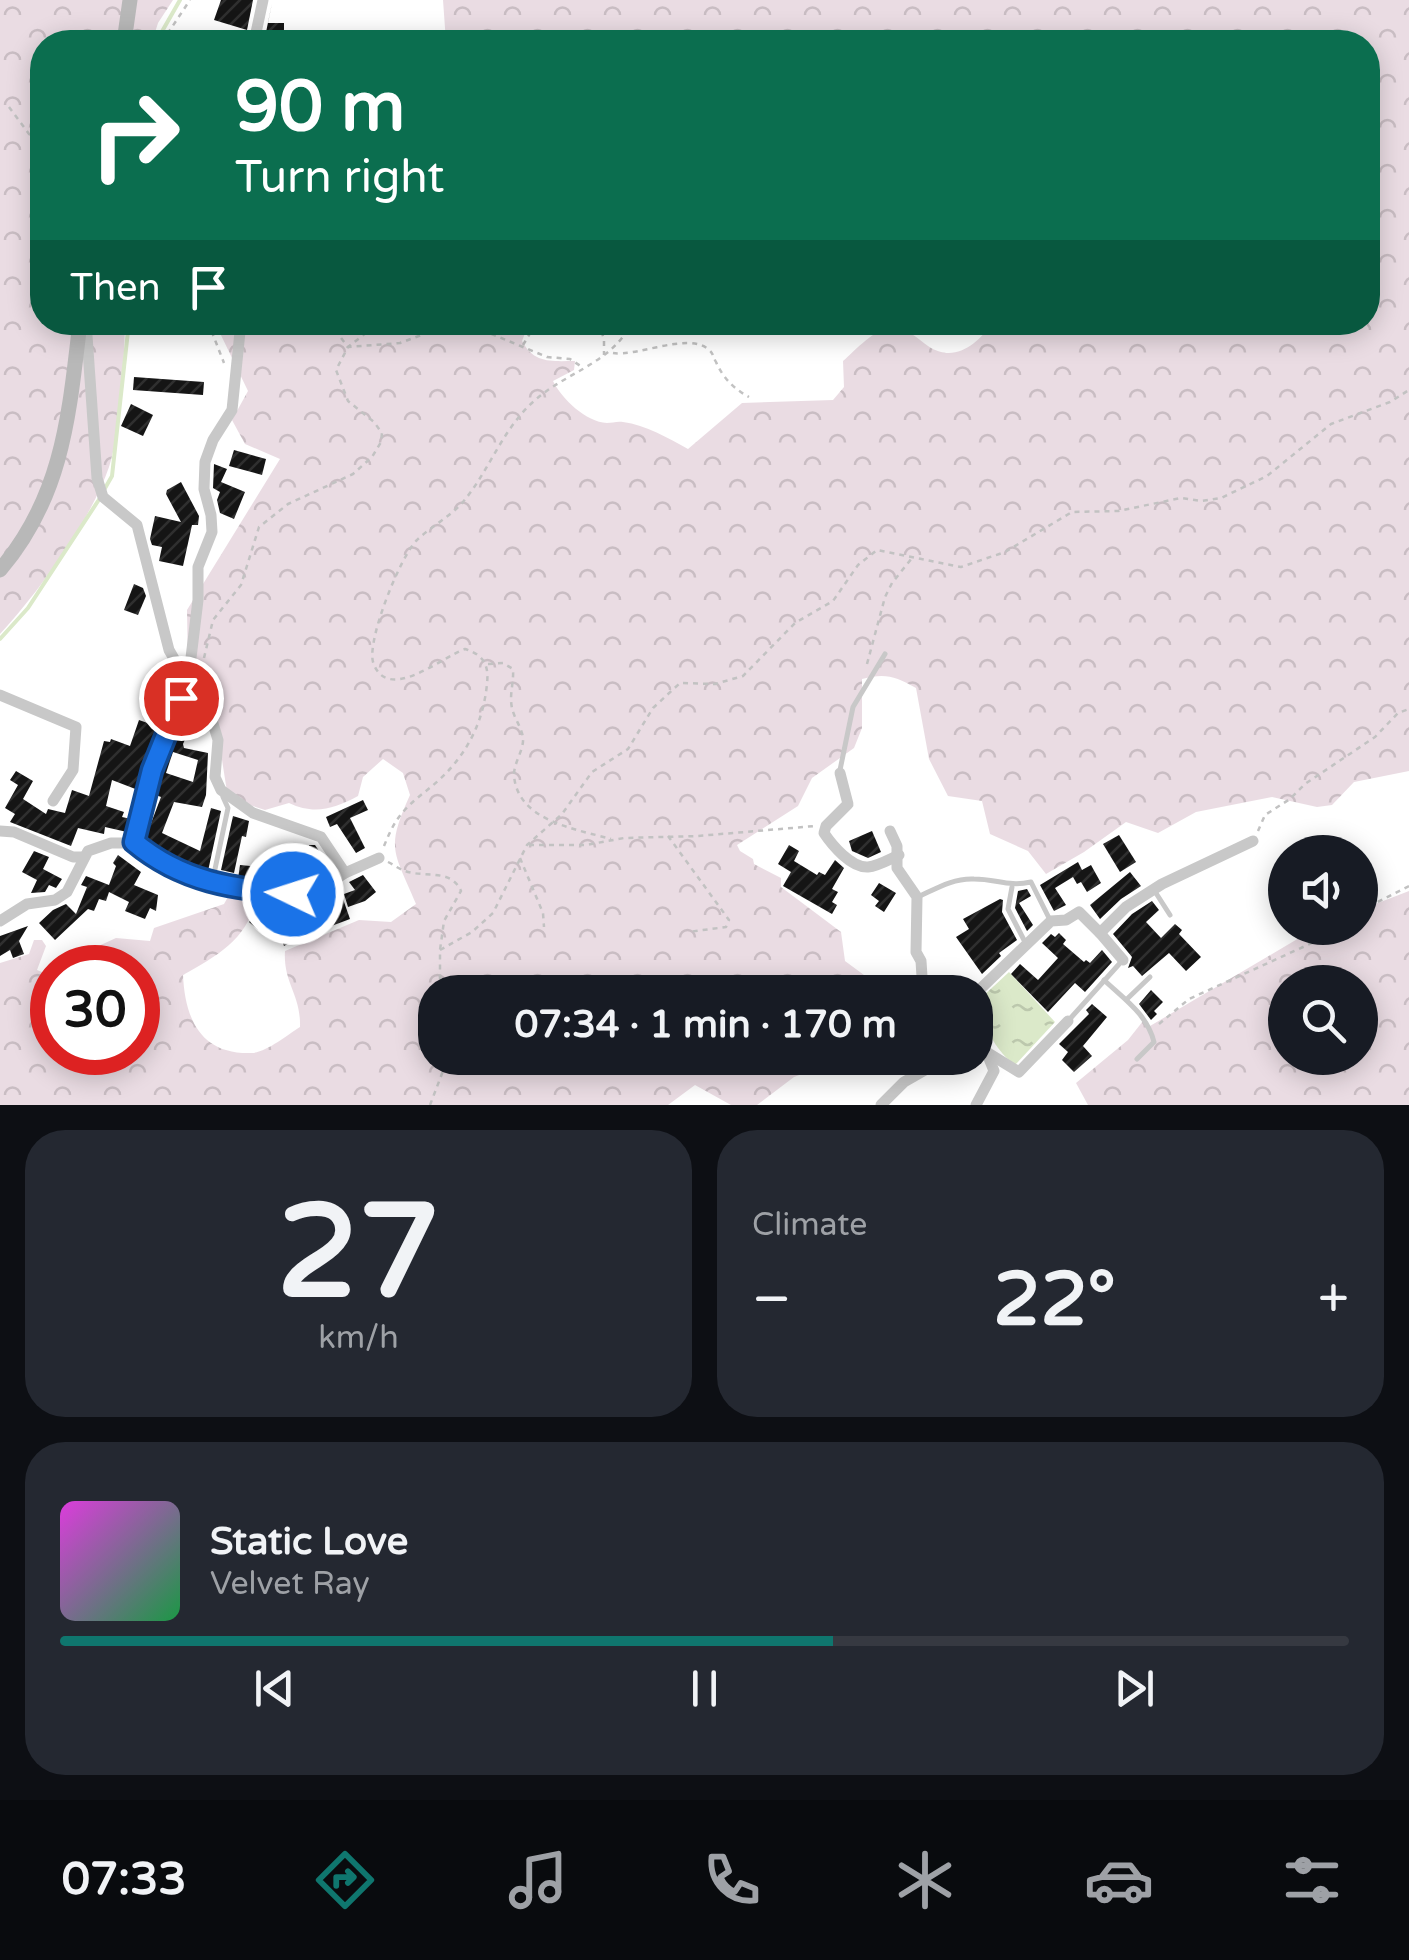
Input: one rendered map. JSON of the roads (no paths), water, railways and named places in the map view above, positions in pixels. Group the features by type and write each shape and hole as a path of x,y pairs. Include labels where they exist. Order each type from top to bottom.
{"street":[{"path":"126,30 130,0"},
{"path":"257,30 263,0"},
{"path":"0,570 38,518 60,459 81,335"},
{"path":"84,335 97,478 103,496 137,525 169,650 205,697 218,740 215,777 221,790 253,813 321,838 344,873"},
{"path":"134,842 152,770 176,716 188,671 198,600 198,568 212,532 204,489 205,462 232,410 240,335"},
{"path":"0,695 76,728 73,770 53,801"},
{"path":"840,773 848,804 826,826 824,833 828,839 859,865 868,867 899,856"},
{"path":"0,831 14,832 73,857 84,857"},
{"path":"890,832 899,856 897,868 917,898 916,952 922,975"},
{"path":"1100,933 1126,907 1182,872 1227,856 1254,841"},
{"path":"0,921 27,904 55,900 67,892 84,857 98,846 134,842 182,872 248,891 307,893 379,858"},
{"path":"993,977 1050,920 1066,920 1080,912 1123,960"},
{"path":"993,1056 1019,1072 1068,1021"},
{"path":"882,1105 916,1075"},
{"path":"976,1105 992,1075"}],"lane":[{"path":"840,773 853,707 885,654"},
{"path":"212,883 228,808 221,790"},
{"path":"917,898 942,885 971,878 1012,887 1031,882 1050,920"},
{"path":"1012,887 1008,909 1026,945"},
{"path":"1154,890 1170,916"},
{"path":"1068,1021 1123,960"},
{"path":"1127,999 1150,976"},
{"path":"1104,980 1148,1024 1154,1042 1137,1060"}],"water":[{"path":"1009,972 1055,1022 1015,1065 993,1040 993,987"}],"waterway":[{"path":"163,30 180,0"},
{"path":"104,490 112,476 128,335"},
{"path":"0,639 28,608 100,498"}]}
